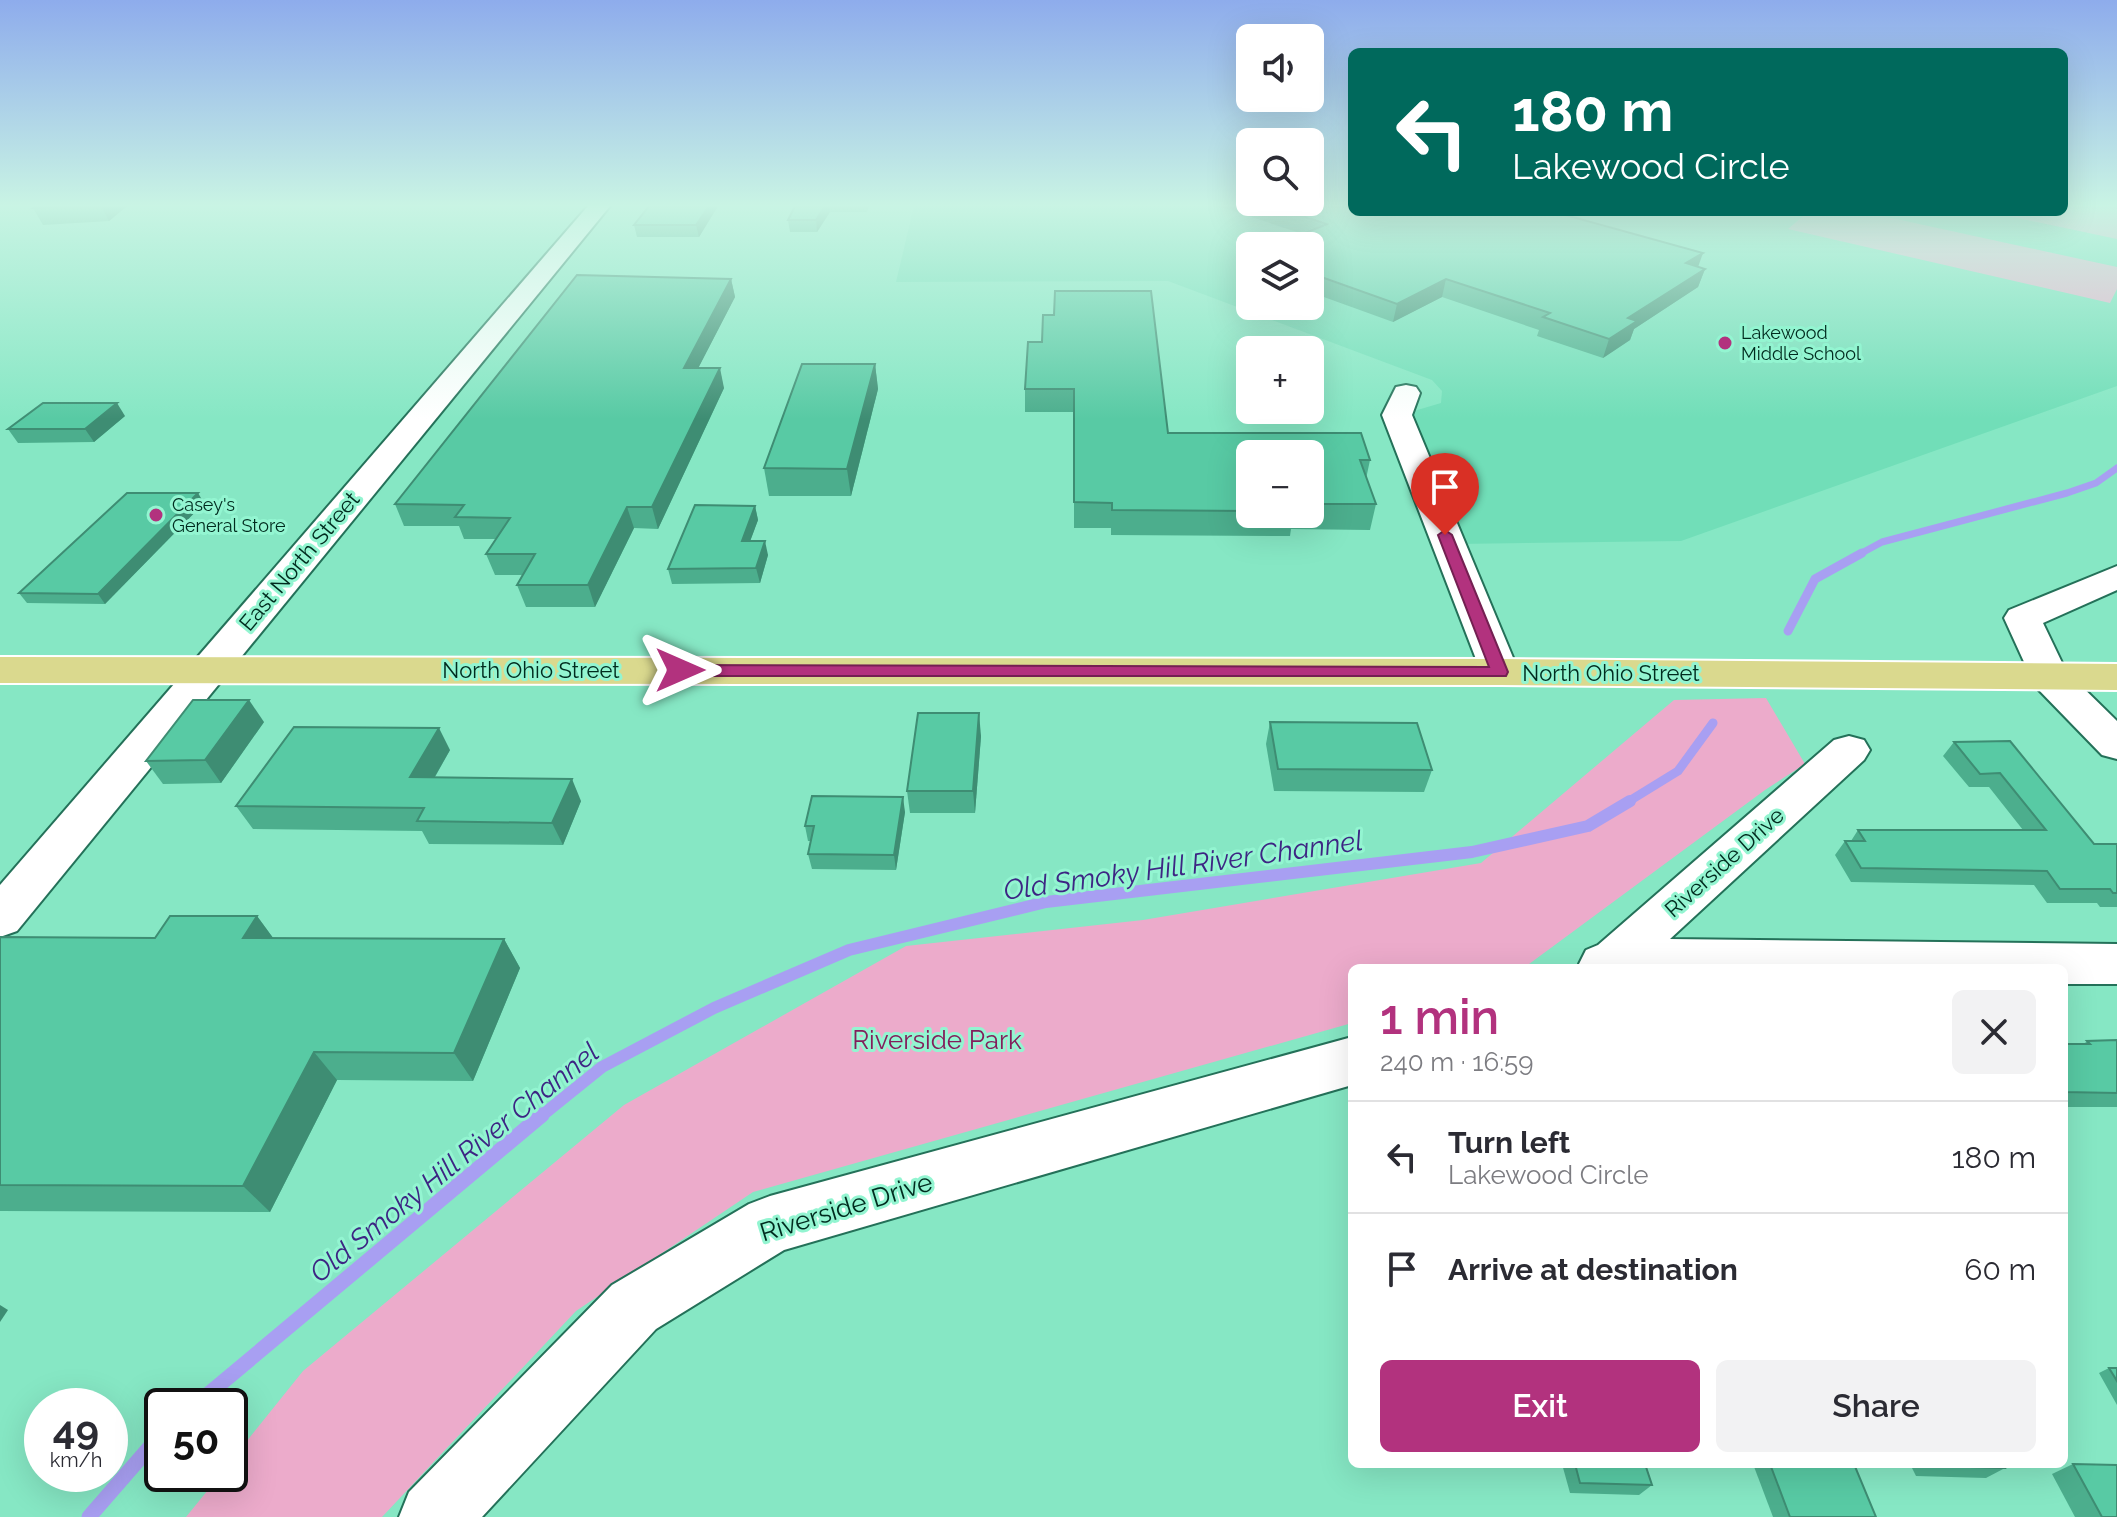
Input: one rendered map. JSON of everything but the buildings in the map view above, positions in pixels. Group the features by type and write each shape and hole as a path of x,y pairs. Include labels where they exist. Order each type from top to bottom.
{"main road":[{"name":"North Ohio Street","path":"0,670 1500,672 2117,677"}],"street":[{"name":"East North Street","path":"0,918 540,277"},
{"path":"1406,393 1397,415 1500,672"},
{"path":"2117,577 2022,618 2049,677 2117,745"},
{"name":"Riverside Drive","path":"1606,963 1849,750"},
{"path":"1606,963 2117,964"},
{"name":"Riverside Drive","path":"434,1517 634,1307 770,1225 1348,1062"}],"shaded area":[{"name":"Lakewood Middle School","path":"897,277 1236,277 1236,306 1168,281 896,282"},
{"name":"Lakewood Middle School","path":"1324,277 2117,277 2117,386 1681,541 1457,544 1408,418 1414,411 1441,403 1442,391 1432,380 1324,340 1324,336 1315,336 1272,320 1324,320"}],"green space":[{"path":"1996,277 2117,277 2117,289 2110,303"},
{"name":"Riverside Park","path":"1766,698 1805,764 1765,790 1529,964 1348,964 1348,1024 753,1192 576,1311 382,1517 186,1517 206,1492 248,1492 248,1440 303,1371 624,1105 906,946 1143,920 1481,863 1674,700"}],"waterway":[{"name":"Old Smoky Hill River Channel","path":"1858,555 1882,542 2067,493 2096,483 2117,468"},
{"name":"Old Smoky Hill River Channel","path":"1788,631 1815,579 1862,553"},
{"name":"Old Smoky Hill River Channel","path":"1626,803 1678,771 1713,723"},
{"name":"Old Smoky Hill River Channel","path":"540,1117 602,1067 714,1008 849,950 1046,902 1472,852 1588,826 1630,801"},
{"name":"Old Smoky Hill River Channel","path":"216,1388 542,1115"},
{"name":"Old Smoky Hill River Channel","path":"89,1517 144,1454"}],"place":[{"name":"Lakewood Middle School","path":"1725,343"},
{"name":"Casey's General Store","path":"156,515"}],"route":[{"path":"680,670 1500,672 1445,535"}]}
